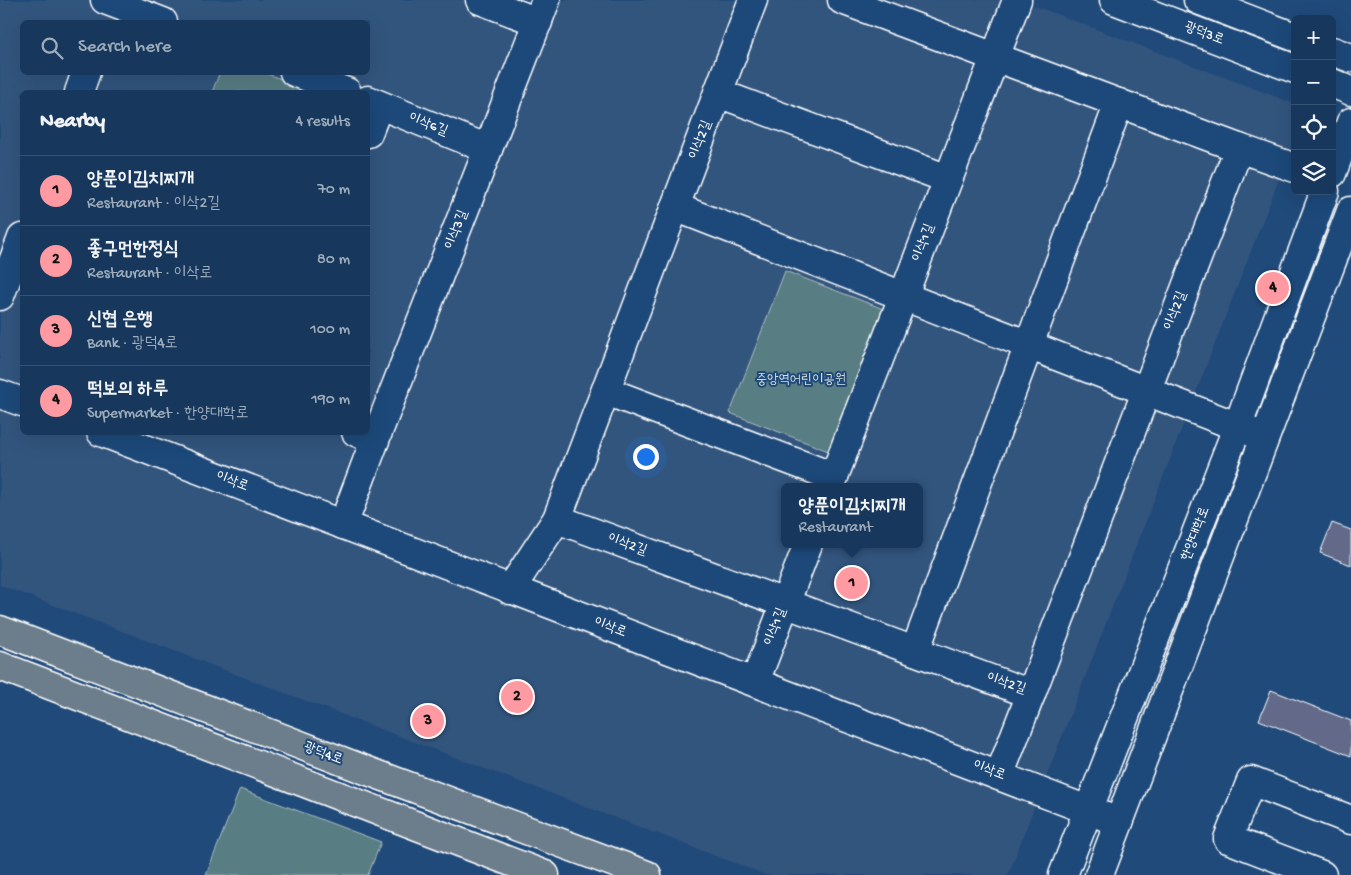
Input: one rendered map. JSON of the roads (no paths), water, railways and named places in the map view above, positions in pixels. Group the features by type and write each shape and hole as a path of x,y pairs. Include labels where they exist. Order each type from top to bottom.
{"main road":[{"name":"광덕4로","path":"0,630 368,771 647,875"},
{"path":"0,666 545,875"}],"street":[{"path":"480,0 542,11"},
{"name":"이삭2길","path":"753,0 557,519 1031,694 1239,148"},
{"path":"842,0 1291,167"},
{"name":"이삭1길","path":"832,482 1017,0"},
{"name":"광덕3로","path":"1114,0 1291,67"},
{"path":"1198,0 1291,35"},
{"path":"109,6 156,20"},
{"name":"이삭3길","path":"370,427 488,149 542,11"},
{"path":"1336,52 1351,58"},
{"path":"79,90 85,75"},
{"path":"302,75 342,90"},
{"path":"1336,85 1351,91"},
{"path":"718,93 948,179"},
{"path":"370,121 373,103"},
{"name":"이삭6길","path":"373,103 488,149"},
{"path":"915,651 1119,103"},
{"path":"1336,162 1351,122"},
{"name":"한양대학로","path":"1063,875 1237,428 1324,195"},
{"path":"675,207 1264,437"},
{"path":"1099,875 1351,211"},
{"path":"20,243 0,296 20,304"},
{"path":"606,391 832,482"},
{"path":"0,394 20,401"},
{"name":"이삭로","path":"109,435 1119,822"},
{"name":"이삭3길","path":"343,525 366,436"},
{"path":"510,590 557,519"},
{"name":"이삭1길","path":"755,682 806,548"},
{"path":"999,776 1031,694"},
{"path":"1322,875 1228,839 1251,781 1351,820"}],"place":[{"name":"떡보의 하루","path":"1273,288"},
{"name":"양푼이김치찌개","path":"852,583"},
{"name":"좋구먼한정식","path":"517,697"},
{"name":"신협 은행","path":"428,721"}],"park label":[{"name":"중앙역어린이공원","path":"801,380"}]}
